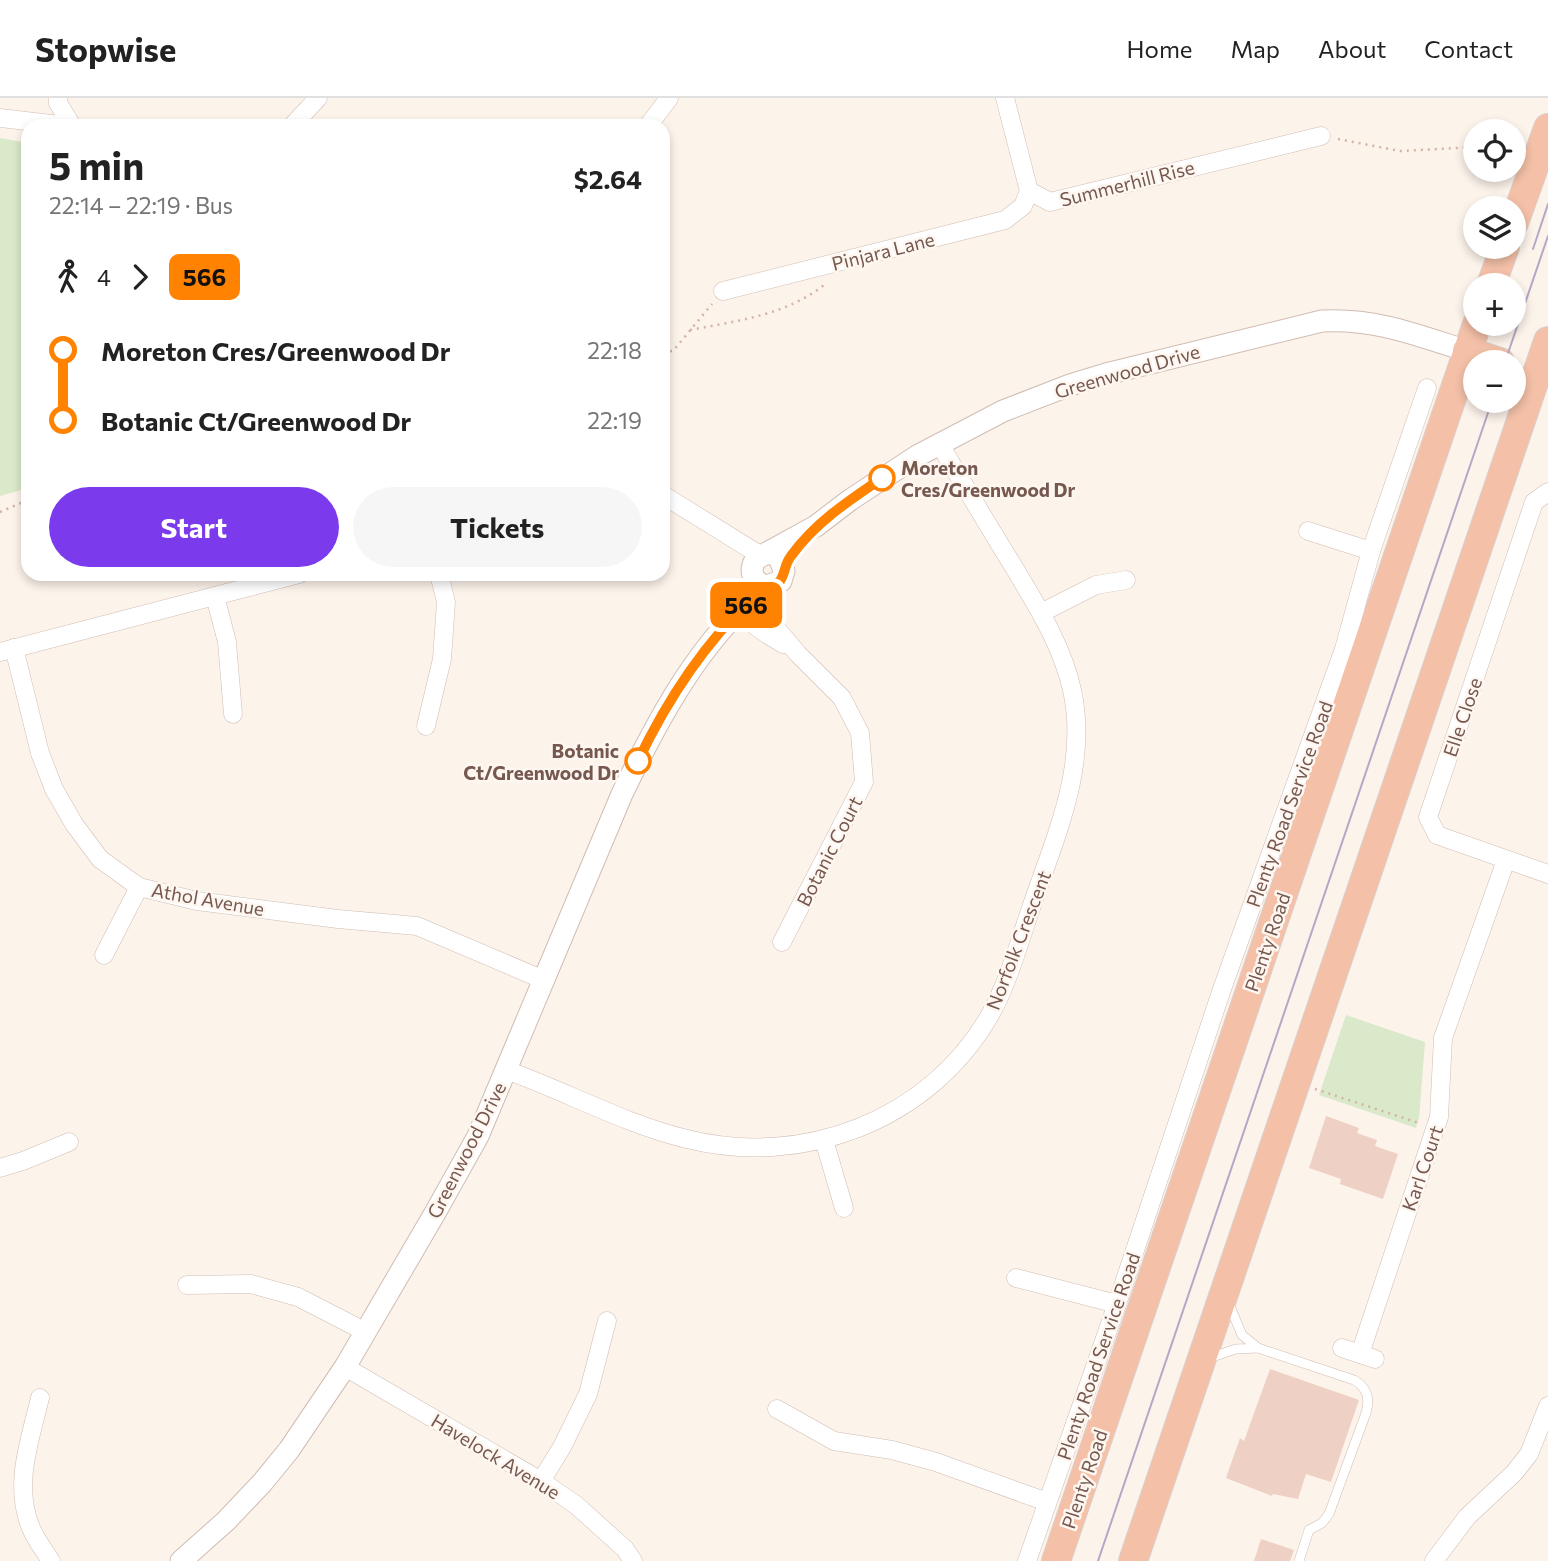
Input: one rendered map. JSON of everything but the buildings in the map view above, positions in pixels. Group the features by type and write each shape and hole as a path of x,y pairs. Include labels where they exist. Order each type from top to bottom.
{"highway":[{"path":"1524,196 1548,128"},
{"name":"Plenty Road","path":"1468,350 1481,336"},
{"path":"1526,370 1548,341"},
{"name":"Plenty Road","path":"1056,1561 1181,1154 1463,363"},
{"path":"1133,1561 1296,1083 1511,413"}],"street":[{"path":"58,98 66,119"},
{"path":"298,119 318,98"},
{"path":"653,119 668,98"},
{"name":"Summerhill Rise","path":"1005,98 1029,191 1050,202 1321,136"},
{"path":"0,118 21,120"},
{"name":"Pinjara Lane","path":"723,291 1005,220 1023,206 1029,191"},
{"name":"Greenwood Drive","path":"181,1561 226,1521 262,1483 314,1415 366,1332 478,1136 638,761 673,698 700,657 717,623 737,606 763,571 816,526 888,474 940,443 1003,411 1070,385 1305,324 1341,320 1377,323 1464,350"},
{"name":"Plenty Road Service Road","path":"1027,1561 1117,1304 1181,1154 1222,989 1344,649 1371,551 1427,388"},
{"path":"1404,455 1437,439"},
{"name":"Norfolk Crescent","path":"506,1070 659,1131 708,1144 770,1148 824,1140 861,1128 888,1115 936,1080 955,1063 974,1039 1000,994 1064,813 1077,758 1078,737 1072,691 1062,657 1041,613 940,443"},
{"name":"Elle Close","path":"1548,492 1534,502 1428,817 1437,835 1548,874"},
{"name":"Botanic Court","path":"670,499 718,528 763,571 762,604 766,616 798,654 842,698 860,733 864,782 782,942"},
{"path":"1308,531 1371,551"},
{"path":"1041,613 1096,585 1126,580"},
{"path":"7,650 272,581"},
{"path":"426,726 442,659 446,602 441,581"},
{"path":"215,596 227,642 233,714"},
{"name":"Botanic Court","path":"737,606 752,625 798,654"},
{"name":"Athol Avenue","path":"7,650 54,789 74,824 100,859 139,887 197,901 417,926 544,981"},
{"name":"Karl Court","path":"1342,1348 1368,1356 1439,1117 1443,1038 1506,860"},
{"path":"104,955 139,887"},
{"path":"824,1140 844,1208"},
{"path":"0,1168 69,1142"},
{"path":"1016,1278 1117,1304"},
{"path":"187,1285 251,1284 298,1297 366,1332"},
{"path":"541,1481 562,1447 588,1394 607,1321"},
{"name":"Havelock Avenue","path":"345,1367 541,1481 576,1506 625,1549 633,1561"},
{"path":"40,1398 24,1470 23,1502 31,1529 51,1561"},
{"path":"1434,1561 1467,1517 1514,1473 1529,1454 1548,1406"},
{"path":"777,1409 834,1441 892,1450 936,1462 1047,1502"}],"lane":[{"path":"1224,1293 1242,1335 1258,1348 1354,1380 1368,1396 1366,1413 1329,1514 1322,1523 1309,1531 1299,1561"},
{"path":"1200,1362 1220,1353 1258,1348"}],"path":[{"path":"1321,136 1400,151 1463,148"},
{"path":"690,330 766,315 788,307 824,285 829,265"},
{"path":"670,351 723,291"},
{"path":"0,512 21,503"},
{"path":"1296,1083 1436,1128"}],"green space":[{"path":"0,138 21,142 21,490 0,496"},
{"path":"1346,1015 1425,1042 1416,1128 1319,1095"}],"tram line":[{"path":"1533,249 1548,204"},
{"path":"1509,350 1548,236"},
{"path":"1098,1561 1488,413"}],"bus line":[{"name":"566","path":"638,761 673,698 700,657 754,596 766,586 780,581 785,571 784,566 791,555 816,526 882,478"}],"place":[{"name":"Moreton Cres/Greenwood Dr","path":"882,478"},
{"name":"Botanic Ct/Greenwood Dr","path":"638,761"}]}
